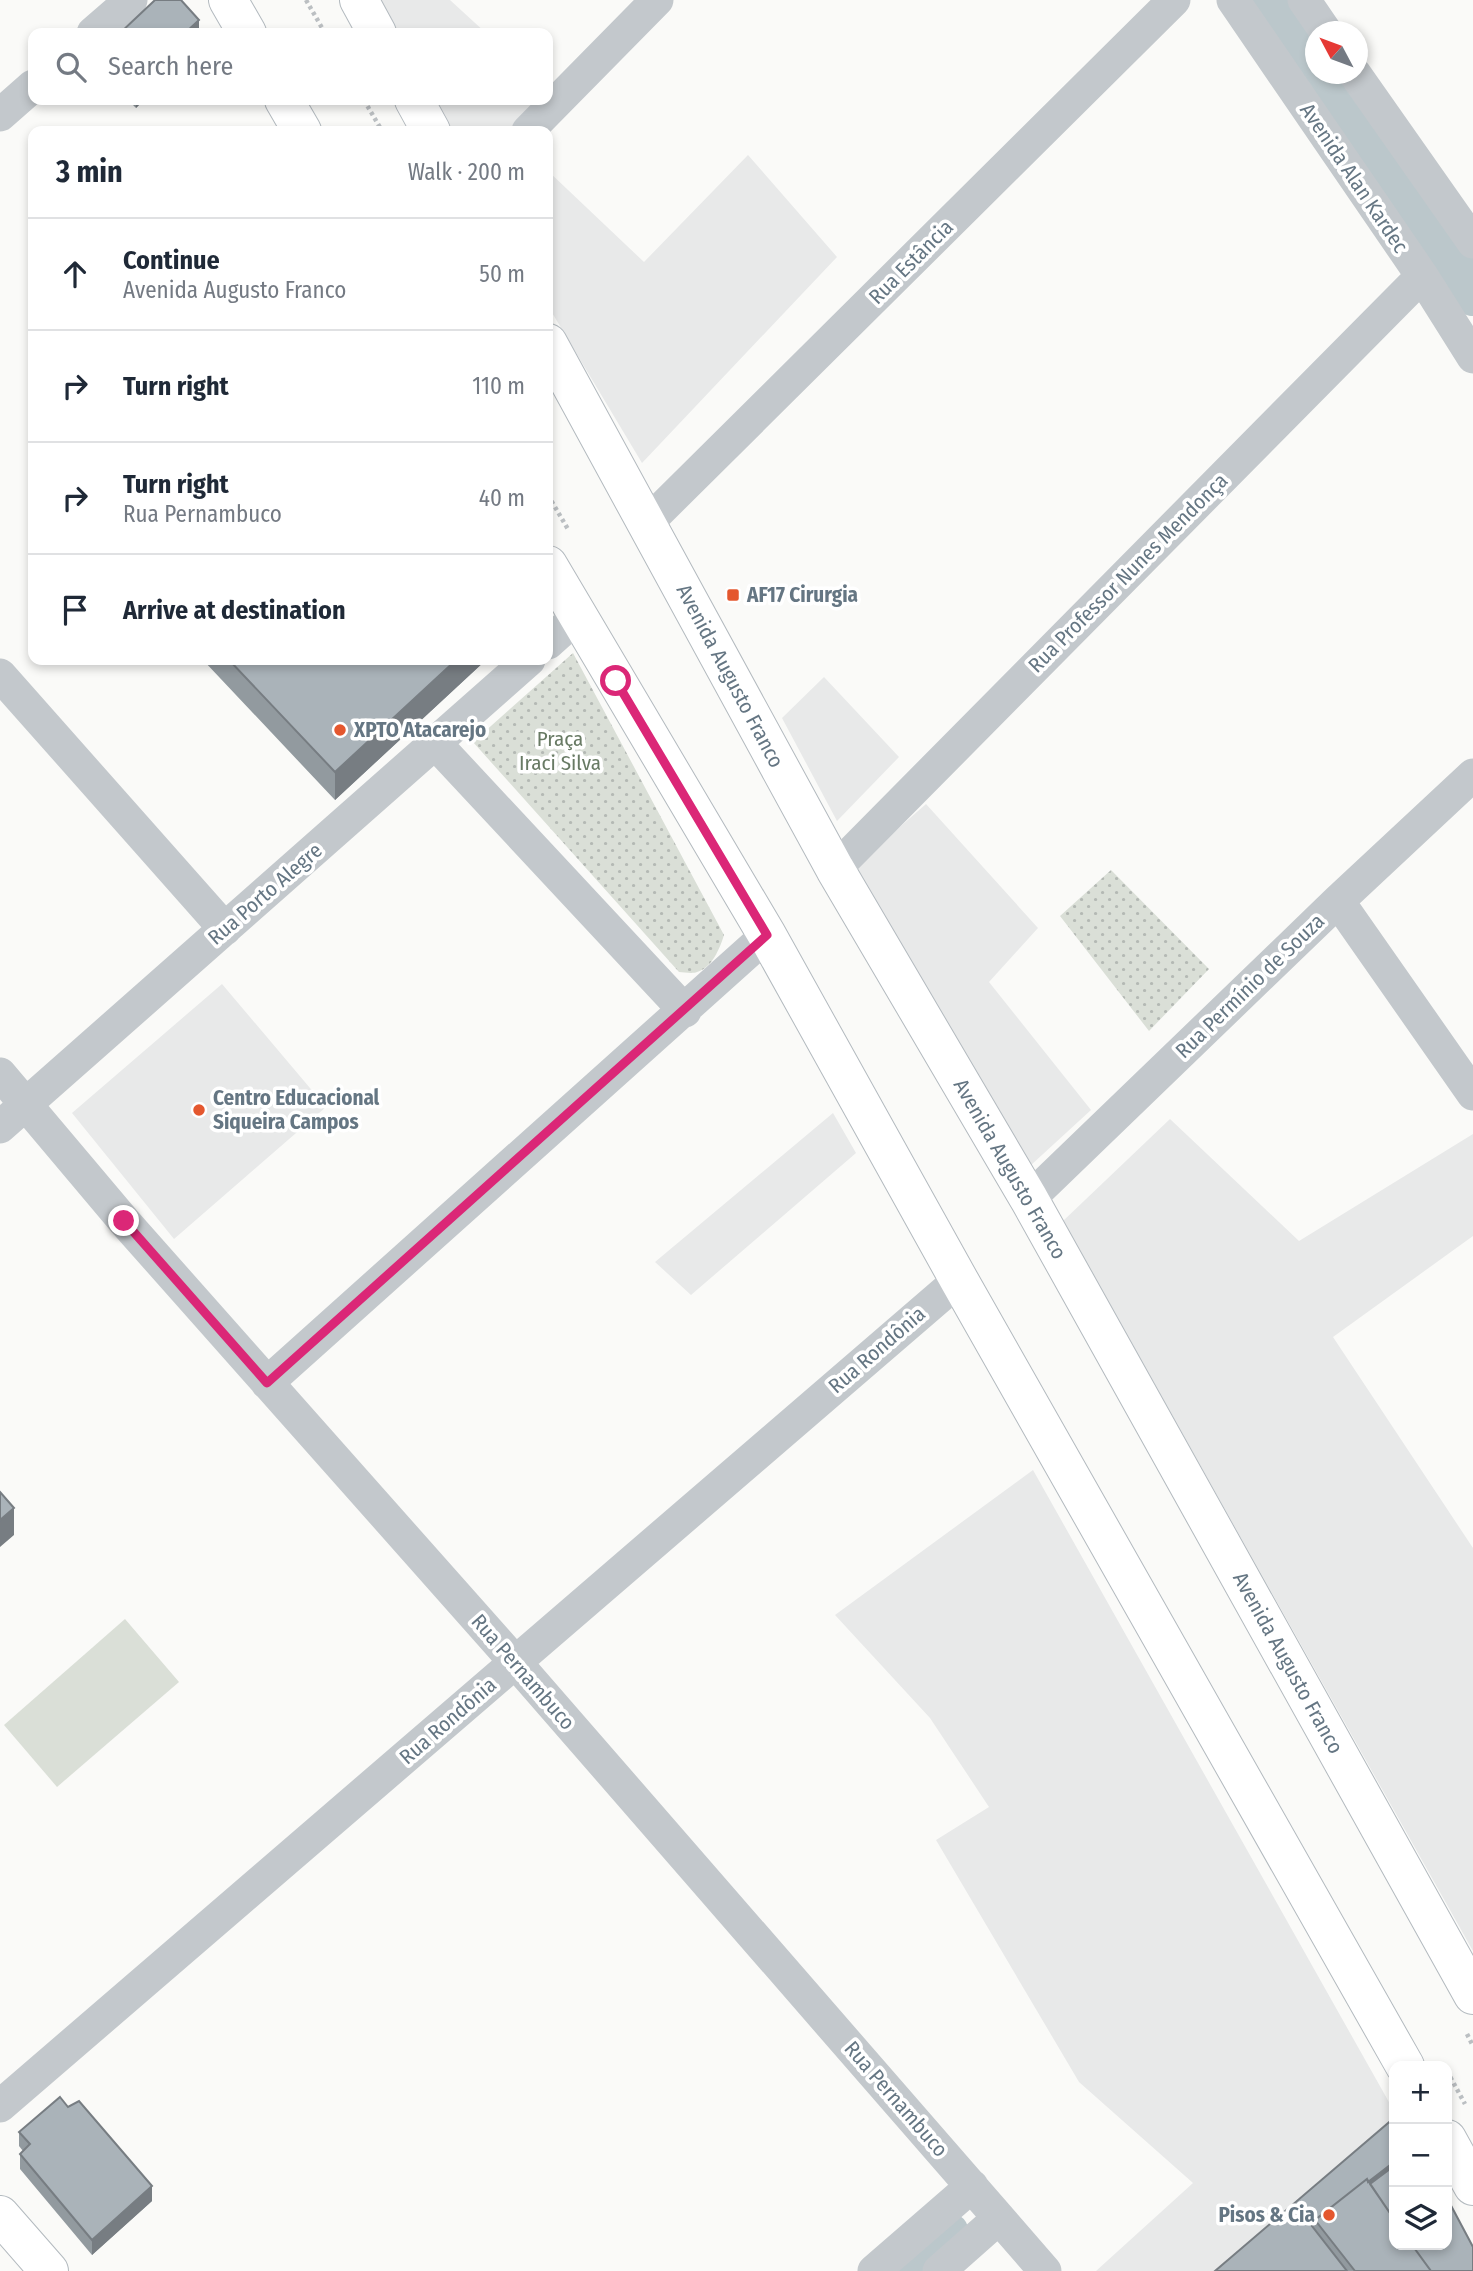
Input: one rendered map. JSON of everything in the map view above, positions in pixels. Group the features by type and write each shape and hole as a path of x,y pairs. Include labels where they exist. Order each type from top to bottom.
{"main road":[{"path":"228,0 244,28"},
{"path":"359,0 374,28"},
{"path":"288,105 299,126"},
{"path":"417,105 428,126"},
{"name":"Avenida Augusto Franco","path":"553,352 835,869 1029,1199 1473,1995"},
{"path":"553,574 767,935 958,1280 1402,2061"},
{"path":"1457,2124 1473,2186"},
{"path":"0,2215 49,2271"}],"street":[{"path":"99,28 131,0"},
{"path":"533,126 657,0"},
{"name":"Rua Estância","path":"647,523 1174,0"},
{"name":"Avenida Alan Kardec","path":"1233,0 1422,276 1473,357"},
{"path":"1304,0 1318,21"},
{"path":"1362,84 1473,242"},
{"path":"0,115 28,90"},
{"name":"Rua Professor Nunes Mendonça","path":"835,869 1422,276"},
{"path":"553,639 577,617"},
{"name":"Rua Porto Alegre","path":"0,1127 523,665"},
{"path":"0,675 225,929"},
{"path":"436,744 685,1011"},
{"name":"Rua Permínio de Souza","path":"1029,1199 1338,901 1473,775"},
{"path":"1338,901 1473,1094"},
{"path":"267,1383 767,935"},
{"name":"Rua Pernambuco","path":"0,1074 124,1221 516,1663 1045,2271"},
{"name":"Rua Rondônia","path":"0,2106 958,1280"},
{"path":"874,2271 972,2186"},
{"path":"939,2271 999,2218"}],"path":[{"path":"306,0 323,28"},
{"path":"367,105 379,126"},
{"path":"1452,2098 1457,2124"}],"shaded area":[{"path":"381,0 450,0 481,28 396,28"},
{"path":"439,105 532,105 514,126 450,126"},
{"path":"748,155 837,257 642,463 553,314 553,176 644,262"},
{"path":"824,677 899,757 837,821 782,718"},
{"path":"926,804 1038,928 989,982 1091,1110 1030,1166 853,868"},
{"name":"Centro Educacional Siqueira Campos","path":"222,984 326,1107 174,1239 72,1113"},
{"path":"833,1113 856,1153 691,1295 655,1262"},
{"path":"1170,1119 1299,1241 1473,1134 1473,1236 1333,1337 1473,1548 1473,1951 1063,1221"},
{"path":"1033,1470 1389,2102 1389,2250 1452,2250 1473,2271 1096,2271 1193,2183 1079,2082 936,1840 989,1807 930,1718 835,1615"}],"green space":[{"name":"Praça Iraci Silva","path":"573,653 724,935 711,962 697,972 679,972 473,742"},
{"path":"1111,870 1209,969 1149,1031 1060,916"},
{"path":"125,1619 179,1682 57,1787 4,1725"}],"building":[{"path":"155,0 181,0 199,20 190,28 125,28"},
{"path":"234,665 451,665 335,772"},
{"path":"0,1492 14,1508 0,1520"},
{"path":"60,2097 68,2107 79,2101 152,2186 92,2240 20,2154 30,2144 19,2132"},
{"path":"1389,2122 1389,2166 1368,2182 1367,2179 1315,2220 1312,2226 1347,2271 1215,2271"},
{"path":"1389,2170 1389,2212 1370,2184"},
{"path":"1367,2179 1389,2212 1389,2250 1416,2250 1431,2271 1355,2271 1315,2220"},
{"path":"1452,2207 1473,2247 1473,2271 1431,2271 1416,2250 1452,2250"}],"waterway":[{"path":"1272,0 1305,48"},
{"path":"1329,84 1473,295"},
{"path":"905,2271 948,2233"}],"place":[{"name":"AF17 Cirurgia","path":"733,595"},
{"name":"XPTO Atacarejo","path":"340,730"},
{"name":"Centro Educacional Siqueira Campos","path":"199,1110"},
{"name":"Pisos & Cia","path":"1329,2215"}],"route":[{"path":"124,1221 267,1383 767,935 616,681"}]}
